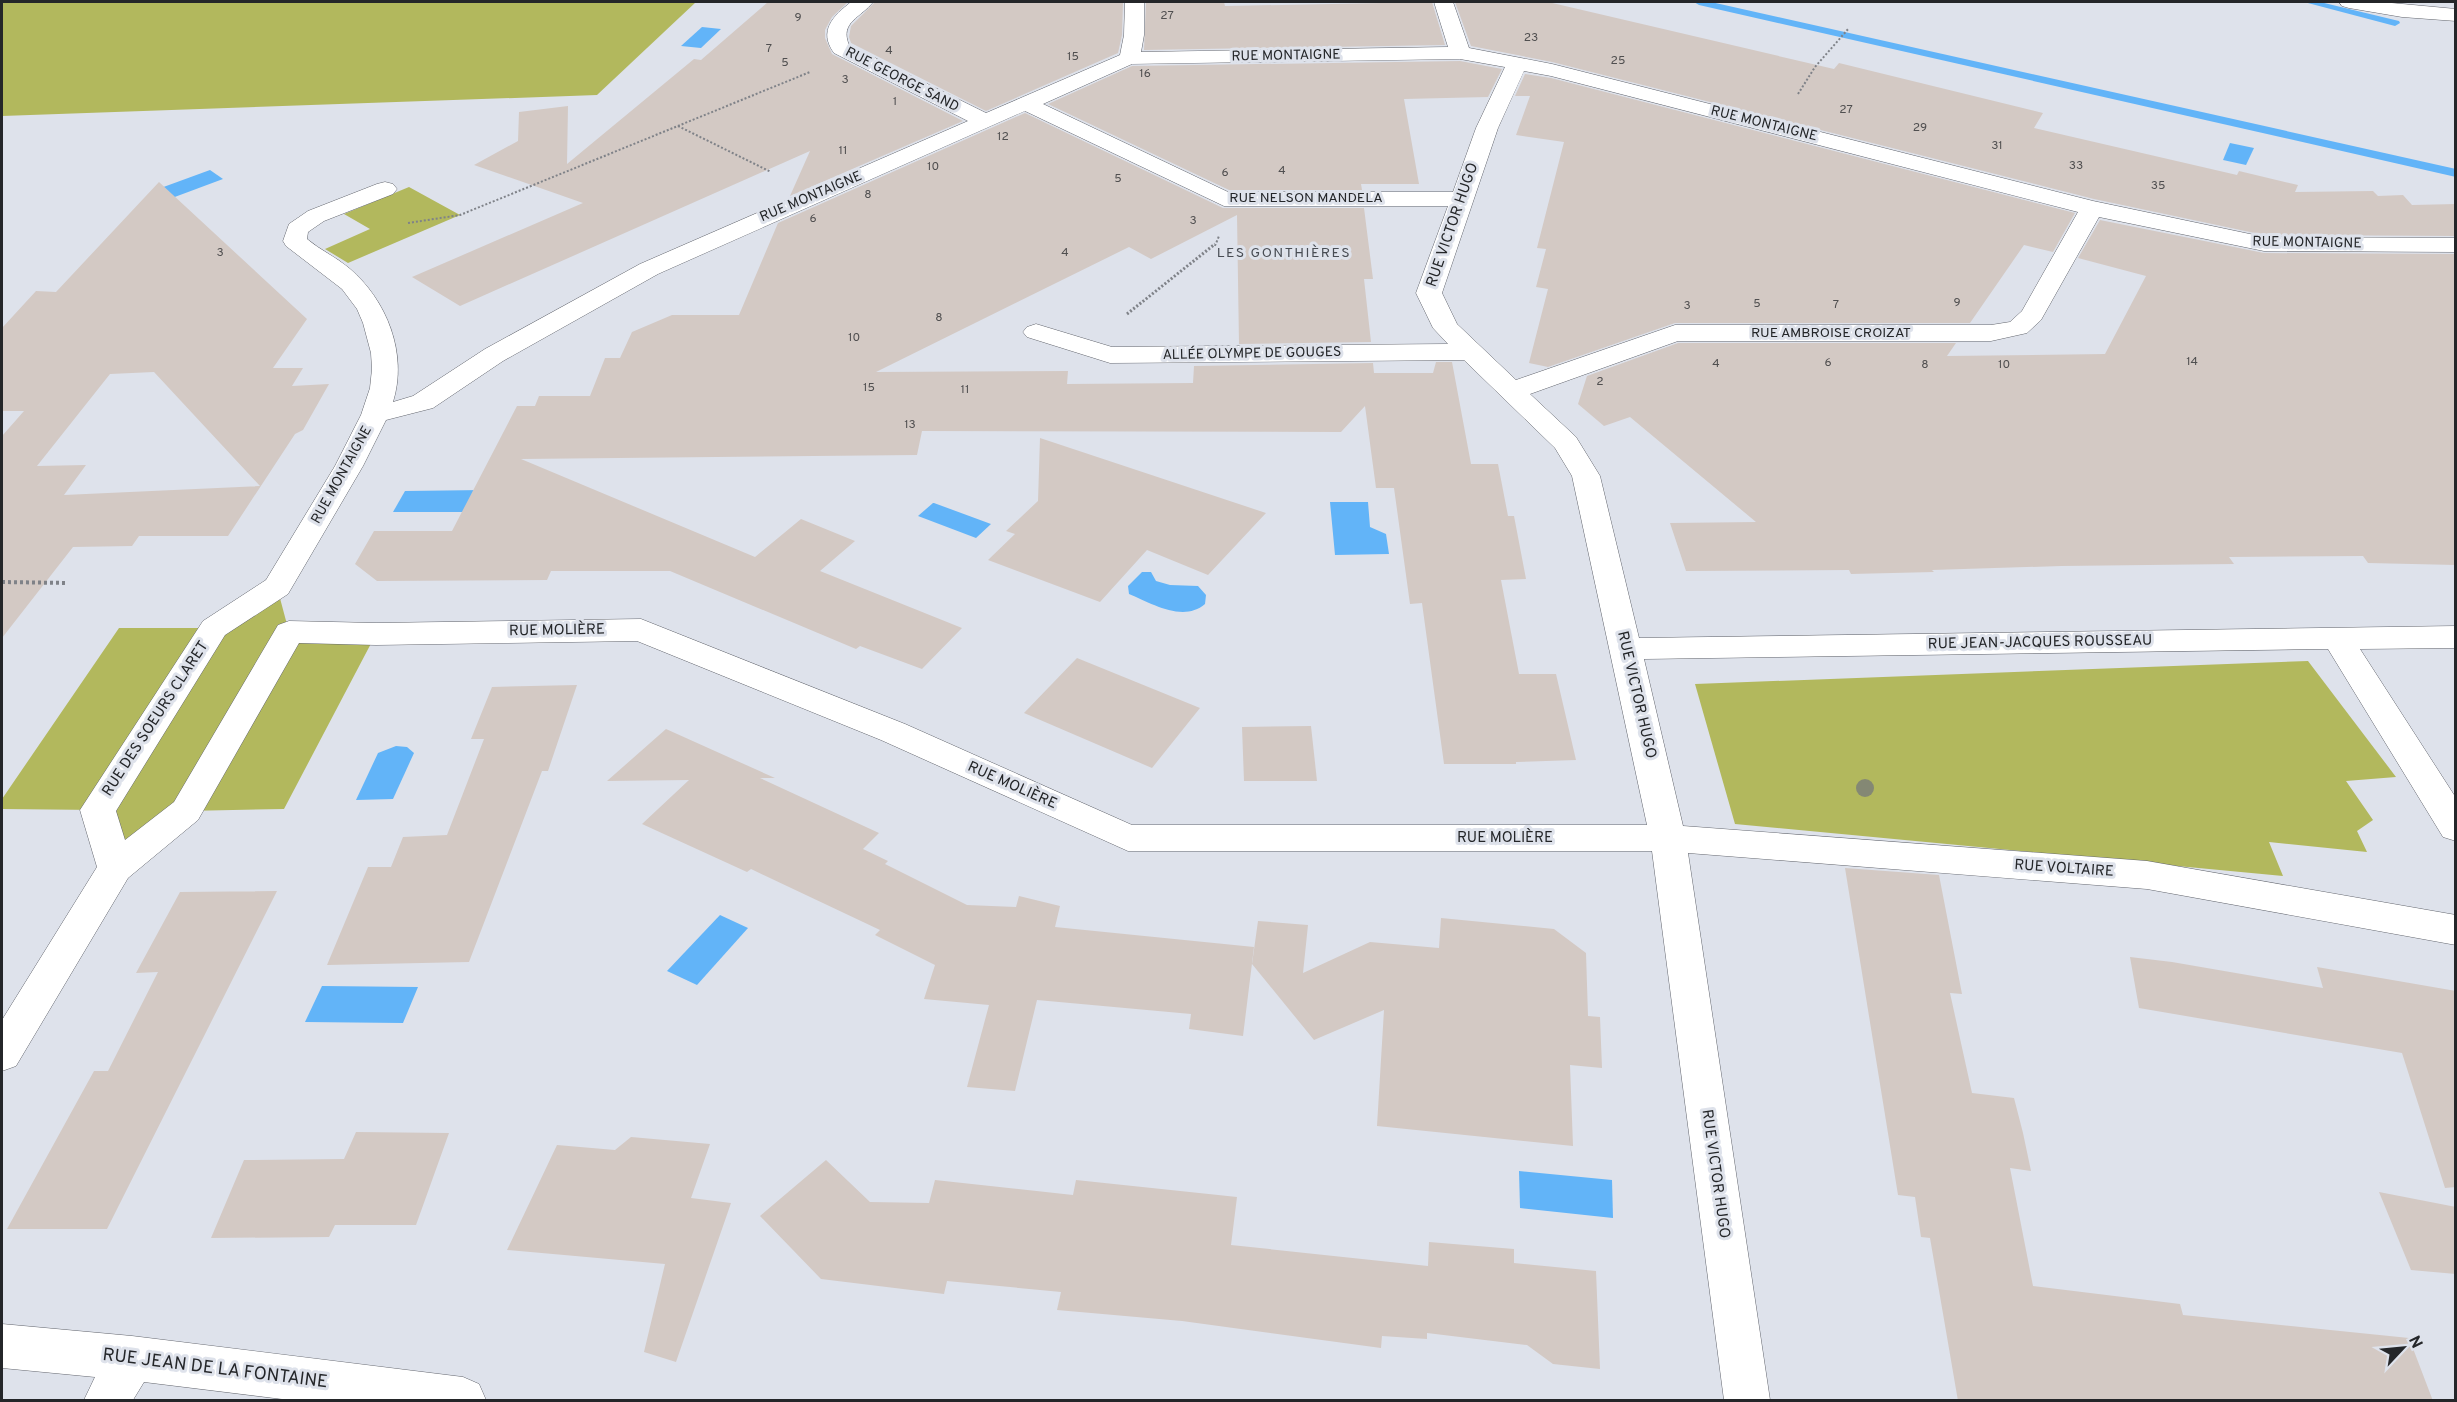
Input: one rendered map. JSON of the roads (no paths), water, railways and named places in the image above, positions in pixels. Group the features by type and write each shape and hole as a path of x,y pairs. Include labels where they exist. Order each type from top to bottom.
{"street":[{"name":"RUE GEORGE SAND","path":"863,2 843,18 835,30 835,39 841,49 850,56 985,121"},
{"path":"1129,58 1134,35 1134,2"},
{"path":"1444,2 1460,53"},
{"path":"2349,2 2456,15"},
{"name":"RUE MONTAIGNE","path":"276,587 349,466 375,415 423,402 494,355 638,274 1129,58 1460,53 1552,70 2092,208 2264,244 2456,245"},
{"name":"RUE VICTOR HUGO","path":"1517,63 1487,128 1429,293 1446,328 1566,443 1586,476 1668,838 1747,1401"},
{"name":"RUE NELSON MANDELA","path":"1027,104 1224,199 1462,199"},
{"path":"375,415 384,385 384,366 382,343 369,306 354,286 338,272 306,252 295,241 297,229 316,216 385,189"},
{"name":"RUE AMBROISE CROIZAT","path":"1512,391 1674,333 1991,333 2018,328 2032,315 2092,208"},
{"name":"ALLÉE OLYMPE DE GOUGES","path":"1036,332 1110,355 1472,352"},
{"path":"2,1054 115,868 186,810 289,632 276,587"},
{"name":"RUE DES SOEURS CLARET","path":"115,868 98,810 214,628 276,587"},
{"name":"RUE MOLIÈRE","path":"289,632 376,634 641,630 893,732 1128,838 1668,838"},
{"name":"RUE JEAN-JACQUES ROUSSEAU","path":"1625,649 2456,637"},
{"path":"2337,638 2456,828"},
{"name":"RUE VOLTAIRE","path":"1668,838 2147,875 2456,930"},
{"name":"RUE JEAN DE LA FONTAINE","path":"2,1346 132,1358 463,1401"},
{"path":"108,1401 132,1358"}],"water":[{"path":"702,27 721,29 701,48 681,46"},
{"path":"2230,143 2254,148 2246,165 2223,160"},
{"path":"210,170 223,179 172,198 158,189"},
{"path":"484,490 473,512 393,512 405,491"},
{"path":"1330,502 1368,502 1370,527 1386,534 1389,554 1335,555"},
{"path":"933,503 991,524 976,538 918,516"},
{"path":"1142,572 1151,572 1156,581 1170,585 1198,586 1206,595 1205,604 1187,612 1177,612 1129,594 1128,586"},
{"path":"396,746 407,747 414,753 393,799 356,800 378,753"},
{"path":"720,915 748,928 697,985 667,971"},
{"path":"322,986 418,987 403,1023 305,1022"},
{"path":"1519,1171 1612,1180 1613,1218 1520,1208"}],"waterway":[{"path":"1699,2 2456,173"},
{"path":"2309,2 2395,23"}],"district":[{"name":"LES GONTHIÈRES","path":"1284,253"}]}
